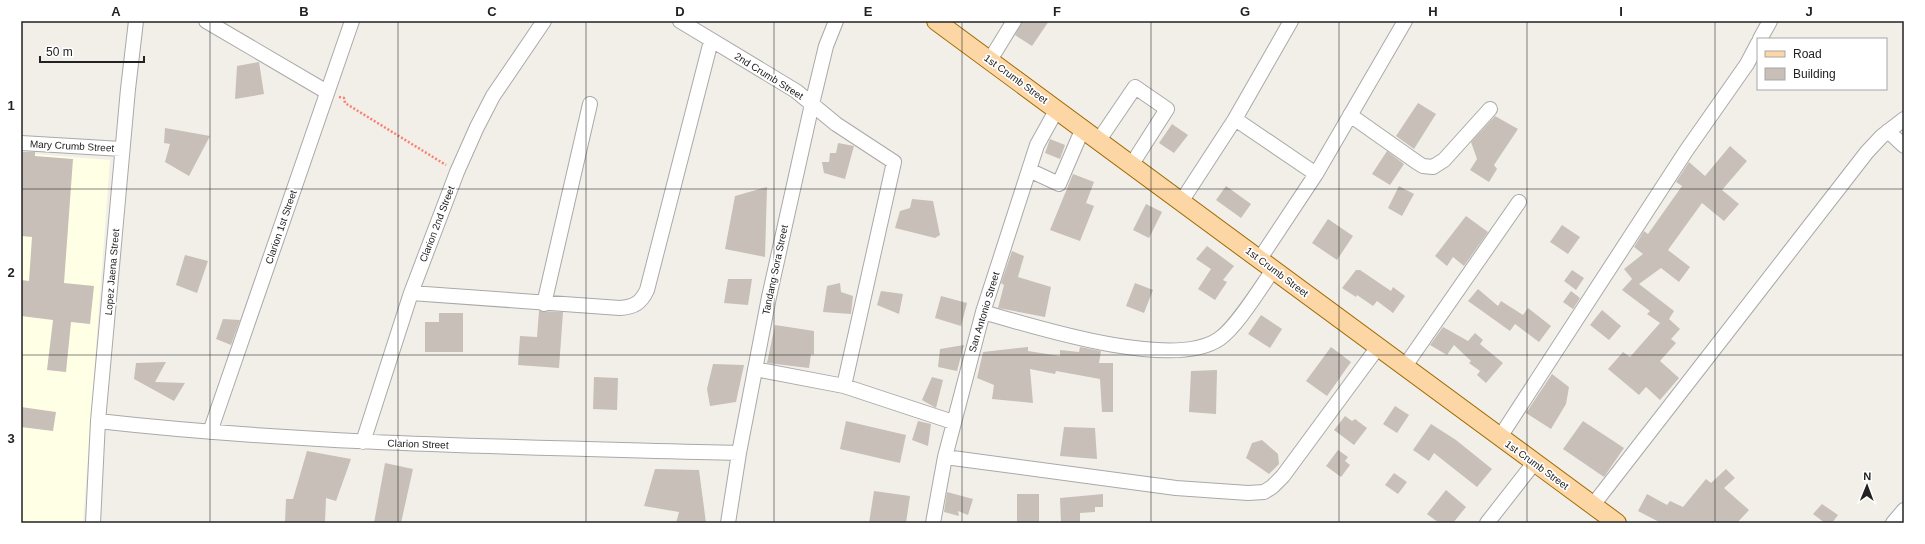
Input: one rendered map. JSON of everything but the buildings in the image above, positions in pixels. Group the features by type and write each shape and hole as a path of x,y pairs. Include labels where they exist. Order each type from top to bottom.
{"main road":[{"name":"1st Crumb Street","path":"936,21 1617,523"}],"street":[{"name":"Lopez Jaena Street","path":"92,523 98,421 122,149 136,21"},
{"path":"206,21 327,92"},
{"name":"Clarion 1st Street","path":"210,432 352,21"},
{"name":"Clarion 2nd Street","path":"363,442 411,293 457,172 476,127 493,96 544,21"},
{"name":"2nd Crumb Street","path":"680,21 771,76 812,104 836,124 894,162 844,386"},
{"name":"Tandang Sora Street","path":"728,523 739,453 769,297 826,46 836,21"},
{"path":"990,60 1014,21"},
{"path":"1182,202 1235,119 1291,21"},
{"path":"983,312 1093,341 1160,350 1204,347 1220,339 1233,326 1316,174 1405,21"},
{"path":"1761,38 1770,21"},
{"path":"411,293 544,304 630,308 636,305 644,296 711,41"},
{"path":"1500,437 1686,151 1747,64 1757,45"},
{"path":"1099,140 1135,87 1167,109 1132,164"},
{"path":"544,304 590,104"},
{"name":"San Antonio Street","path":"933,523 953,422 983,312 1037,145 1057,109"},
{"path":"1350,115 1418,163 1433,167 1444,160 1490,109"},
{"path":"1235,119 1316,174"},
{"path":"1593,505 1867,152 1888,131 1904,119"},
{"path":"1029,170 1059,184 1083,128"},
{"path":"1888,131 1904,146"},
{"name":"Mary Crumb Street","path":"21,143 122,149"},
{"path":"1405,366 1519,202"},
{"path":"945,457 1176,488 1248,493 1264,492 1272,487 1283,476 1378,347"},
{"path":"755,369 844,386 953,422"},
{"name":"Clarion Street","path":"98,421 210,432 363,442 739,453"},
{"path":"1487,523 1534,463"},
{"path":"1893,523 1904,510"}],"path":[{"path":"327,92 344,98 345,103 457,172"}],"shaded area":[{"path":"21,153 110,160 83,523 21,523"}]}
